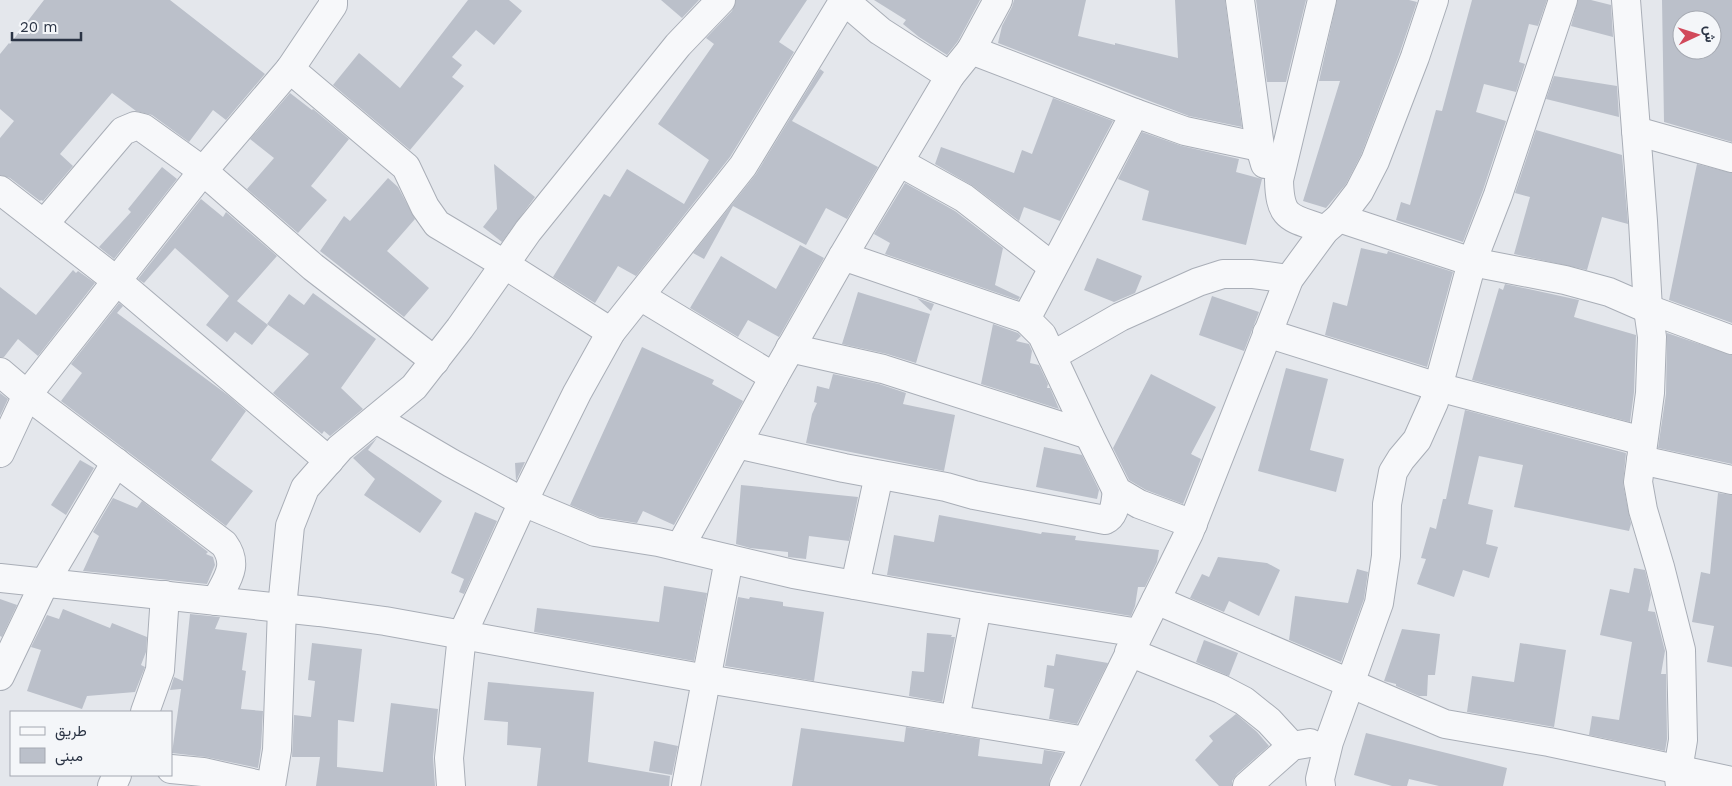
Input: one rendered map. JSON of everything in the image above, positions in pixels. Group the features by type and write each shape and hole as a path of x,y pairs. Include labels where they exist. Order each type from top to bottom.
{"street":[{"path":"0,453 27,396 203,171 290,69 333,5 333,0"},
{"path":"271,786 277,750 282,608 290,526 305,488 340,448 414,387 460,328 528,230 678,45 721,0"},
{"path":"451,786 449,758 462,634 523,502 577,393 611,332 743,166 845,0 880,31 950,76"},
{"path":"680,547 774,376 843,256 950,76 971,50 998,0"},
{"path":"1240,0 1260,147 1266,166 1279,180"},
{"path":"1322,0 1279,180 1281,205 1288,215 1332,224 1472,262 1565,280 1609,292 1648,309 1732,340"},
{"path":"1064,786 1193,524 1289,279 1359,192 1375,161 1415,57 1434,0"},
{"path":"1321,786 1320,779 1329,742 1379,603 1386,556 1387,504 1393,472 1400,459 1417,440 1434,402 1472,262 1498,195 1563,0"},
{"path":"1626,0 1648,309 1652,337 1650,393 1638,482 1643,510 1682,650 1683,740 1679,778"},
{"path":"971,50 1185,131 1260,147"},
{"path":"290,69 406,167 425,207 437,224 611,332"},
{"path":"1026,319 1135,113"},
{"path":"44,224 123,131 134,126 144,128 203,171 313,267 435,361"},
{"path":"1636,131 1732,158"},
{"path":"898,162 964,198 1053,267"},
{"path":"3,198 44,224 117,282 329,461"},
{"path":"843,256 1026,319 1042,335 1088,435 1117,491 1140,504 1193,524"},
{"path":"1052,356 1120,318 1198,282 1223,274 1252,274 1289,279"},
{"path":"640,296 774,376"},
{"path":"1267,333 1732,480"},
{"path":"790,348 883,368 1088,435"},
{"path":"0,372 27,396 224,544 231,553 233,563 216,601"},
{"path":"376,419 523,502 595,532 658,542 792,574 977,607 1134,642 1244,701 1269,721 1292,746"},
{"path":"737,444 879,475 946,487 974,495 1105,520 1110,518 1114,512 1117,491"},
{"path":"0,676 45,582 116,462"},
{"path":"855,585 879,475"},
{"path":"686,786 729,559"},
{"path":"0,578 385,620 707,680 1086,741"},
{"path":"145,711 160,670 165,595"},
{"path":"1156,600 1445,724 1549,742 1679,778 1732,781"},
{"path":"955,719 977,607"},
{"path":"1247,786 1292,746 1302,743 1329,742"},
{"path":"172,769 203,772 265,786"}],"building":[{"path":"44,0 170,0 265,74 226,120 213,110 189,142 152,115 136,111 112,93 60,154 73,166 43,201 40,201 10,178 0,175 0,138 14,121 0,109 0,54"},
{"path":"468,0 509,0 522,11 494,45 476,30 452,57 462,65 452,77 464,86 410,150 333,85 359,53 400,88"},
{"path":"661,0 699,0 682,18"},
{"path":"736,0 807,0 779,42 794,52 730,157 636,276 618,266 595,303 553,277 604,194 610,197 627,169 684,204 709,160 658,124 714,44 706,38 732,11"},
{"path":"874,0 980,0 958,41 947,55 903,24 906,20"},
{"path":"1014,0 1086,0 1078,36 1178,58 1175,0 1225,0 1242,127 1189,116 998,43 1002,26"},
{"path":"1256,0 1306,0 1286,82 1267,82"},
{"path":"1337,0 1409,0 1417,2 1361,155 1346,184 1326,208 1303,201 1340,81 1319,81"},
{"path":"1472,0 1547,0 1538,26 1529,24 1519,62 1525,64 1516,92 1484,84 1476,112 1506,121 1463,242 1396,220 1401,202 1410,205 1436,110 1442,111"},
{"path":"1578,0 1591,0 1611,5 1613,37 1571,26"},
{"path":"1662,0 1732,0 1732,142 1664,122"},
{"path":"820,69 824,72 792,121 878,167 847,219 826,208 806,245 733,206 704,259 693,253 756,174"},
{"path":"1554,76 1617,86 1619,117 1546,99"},
{"path":"290,93 313,109 349,139 311,186 327,200 298,233 247,189 274,158 250,139"},
{"path":"1053,98 1113,121 1060,221 1024,207 1019,221 973,186 935,164 941,147 1014,173 1022,150 1032,154"},
{"path":"1536,130 1622,155 1628,224 1602,217 1587,270 1514,254 1530,197 1515,193"},
{"path":"1142,132 1182,146 1239,159 1236,172 1262,179 1246,245 1142,220 1149,191 1118,179"},
{"path":"494,164 535,197 502,242 483,227 497,209"},
{"path":"1697,164 1732,173 1732,323 1669,300"},
{"path":"162,167 177,179 114,259 99,247 131,212 128,209"},
{"path":"388,178 398,187 415,219 387,251 429,288 404,317 320,251 344,216 350,221"},
{"path":"905,183 955,211 1003,248 995,285 1020,297 1018,300 885,254 890,243 874,234"},
{"path":"201,199 223,217 226,212 277,256 237,301 268,325 252,345 235,332 227,342 206,325 229,296 175,248 144,283 138,279"},
{"path":"800,245 824,258 779,337 748,320 738,337 690,308 721,256 776,289"},
{"path":"1361,248 1387,254 1388,251 1453,272 1427,367 1325,335 1333,302 1347,306"},
{"path":"1097,258 1142,276 1135,293 1114,302 1084,290"},
{"path":"73,270 76,273 78,271 95,283 38,356 18,339 4,357 0,357 0,287 36,315"},
{"path":"1505,284 1579,300 1574,317 1636,335 1634,392 1630,422 1472,380 1499,288 1503,290"},
{"path":"858,292 930,314 916,363 887,354 842,344"},
{"path":"313,293 376,339 341,388 363,409 330,436 324,431 322,434 273,393 309,354 267,324 289,294 304,305"},
{"path":"1212,296 1259,312 1244,351 1199,335"},
{"path":"917,298 934,304 931,311"},
{"path":"119,303 123,306 117,313 229,396 246,411 211,460 253,491 226,526 61,401 82,373 71,364"},
{"path":"993,324 1018,333 1021,336 1016,341 1029,344 1032,351 1030,363 1039,365 1048,384 1047,388 1050,388 1059,409 981,384"},
{"path":"1667,333 1732,355 1732,464 1658,448 1666,394"},
{"path":"642,347 714,380 712,384 743,401 674,525 643,511 637,523 599,517 570,505"},
{"path":"1286,368 1328,379 1310,450 1344,459 1336,492 1258,471"},
{"path":"833,374 879,384 906,393 903,404 955,415 944,471 806,443 812,414 817,403 814,402 817,386 829,389"},
{"path":"1151,374 1216,407 1191,454 1201,459 1183,504 1146,490 1129,480 1113,448"},
{"path":"0,393 8,399 0,416"},
{"path":"1465,410 1626,453 1623,484 1631,524 1629,531 1514,507 1523,465 1479,456 1468,504 1493,510 1486,544 1498,547 1489,578 1463,570 1454,597 1417,584 1426,559 1421,558 1430,527 1436,529 1443,499 1446,499"},
{"path":"377,438 368,450 442,501 420,533 364,495 375,479 353,458"},
{"path":"1044,447 1082,455 1099,490 1097,499 1036,487"},
{"path":"80,460 94,468 66,515 51,505"},
{"path":"525,462 516,481 515,463"},
{"path":"741,485 858,497 849,541 809,536 806,559 788,557 788,552 750,548 736,544"},
{"path":"1718,493 1732,495 1732,667 1707,662 1714,626 1692,622 1701,572 1710,574"},
{"path":"113,498 137,508 142,501 208,552 206,554 213,557 215,565 207,584 83,571 99,536 93,532"},
{"path":"475,512 497,521 464,594 459,592 464,579 451,573"},
{"path":"939,515 1041,534 1042,532 1076,536 1075,540 1159,550 1157,562 1145,587 1138,587 1135,606 1131,616 887,575 894,535 934,542"},
{"path":"1218,557 1267,563 1280,570 1259,616 1229,601 1224,612 1190,598 1202,574 1209,577"},
{"path":"1634,568 1645,570 1651,595 1648,611 1655,612 1665,651 1661,674 1666,674 1667,739 1665,751 1589,735 1592,716 1619,720 1632,642 1600,635 1610,589 1629,593"},
{"path":"1357,569 1368,572 1364,599 1341,662 1289,640 1295,596 1348,603"},
{"path":"664,586 707,593 694,661 534,632 537,608 659,622"},
{"path":"738,597 783,602 783,606 824,612 814,681 725,666"},
{"path":"0,599 17,605 2,637 0,636"},
{"path":"63,609 110,628 112,623 147,637 146,652 141,665 145,667 135,692 87,696 82,709 27,691 41,650 31,647 47,615 59,619"},
{"path":"190,614 220,617 215,629 247,633 242,670 246,671 241,709 263,711 258,768 206,757 172,753 181,689 170,690 174,677 183,681"},
{"path":"1402,629 1440,634 1435,675 1428,675 1427,696 1419,696 1396,686 1396,684 1384,681"},
{"path":"927,633 952,635 951,637 955,637 942,702 909,696 912,671 924,672"},
{"path":"1204,640 1238,653 1229,676 1196,662"},
{"path":"312,643 362,649 354,722 338,720 337,767 383,772 391,703 438,709 433,757 435,786 316,786 320,757 292,757 294,715 311,717 315,681 308,680"},
{"path":"1520,643 1566,650 1554,727 1467,712 1472,676 1514,682"},
{"path":"1056,654 1108,663 1077,724 1049,719 1054,689 1044,687 1047,665 1054,666"},
{"path":"488,682 594,692 588,762 670,776 669,786 537,786 541,748 507,745 508,722 484,720"},
{"path":"1236,714 1257,732 1269,746 1237,774 1232,781 1232,786 1219,786 1195,760 1213,741 1209,736"},
{"path":"906,727 980,739 978,756 1042,764 1044,750 1063,753 1050,779 1049,786 792,786 801,728 904,742"},
{"path":"1366,733 1507,768 1503,786 1439,786 1409,779 1407,786 1392,786 1354,775"},
{"path":"654,741 678,746 672,775 649,771"}]}
